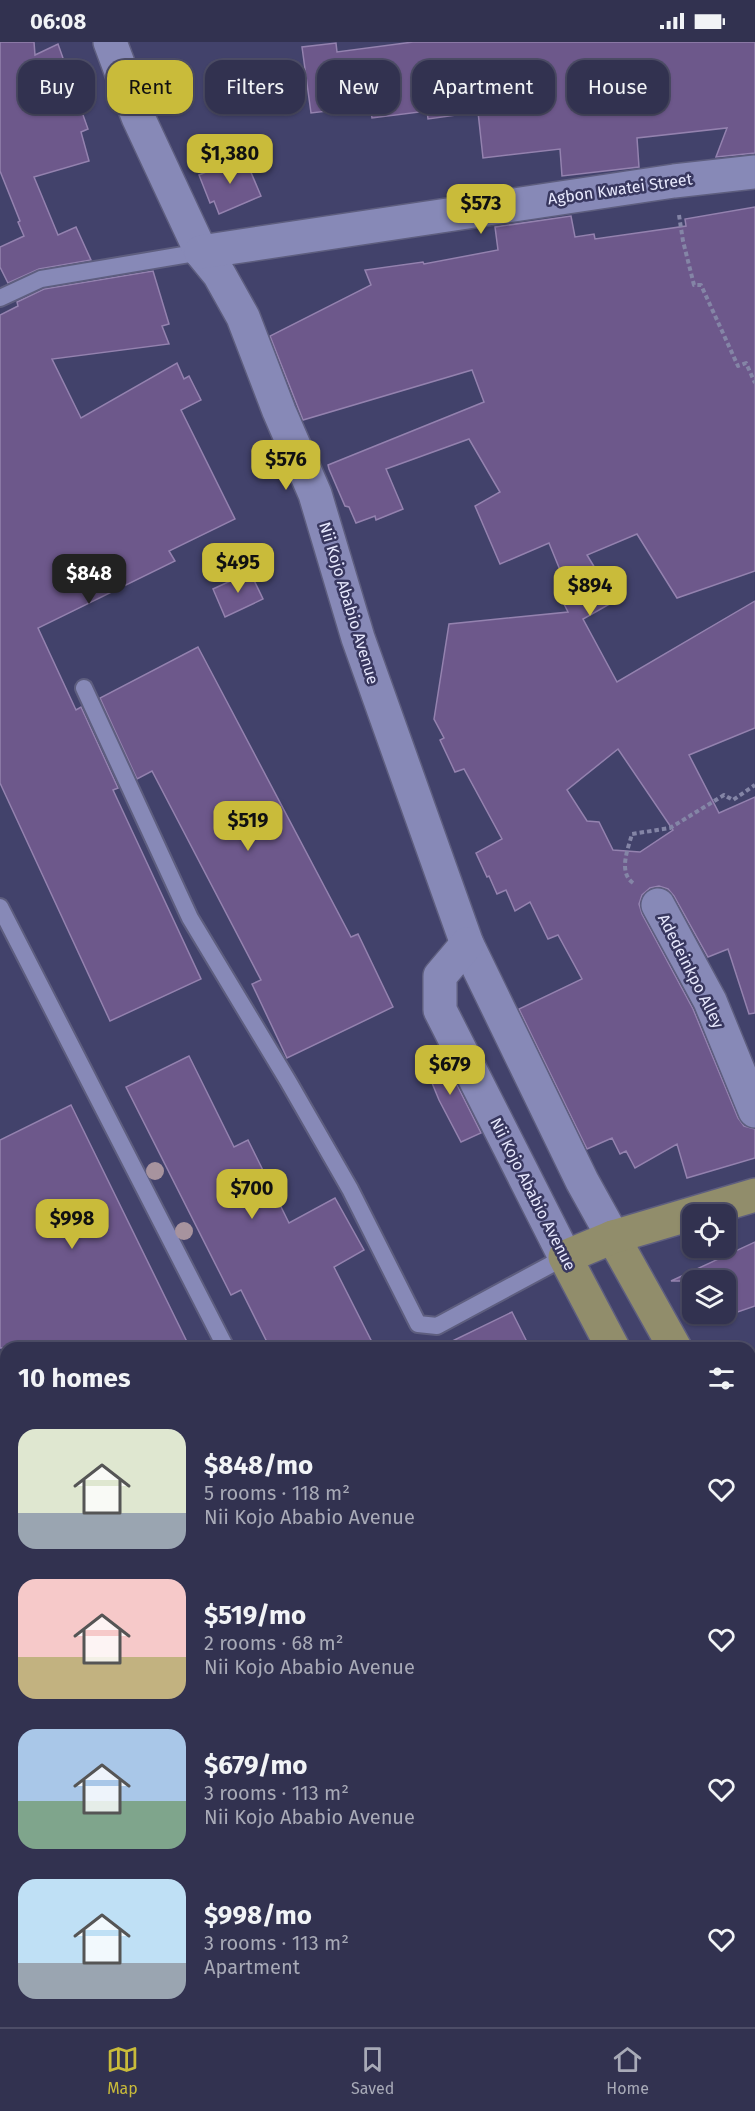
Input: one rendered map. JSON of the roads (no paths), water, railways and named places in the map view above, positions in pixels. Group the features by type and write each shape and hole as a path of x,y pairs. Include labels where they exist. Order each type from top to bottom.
{"main road":[{"path":"565,1257 614,1237 755,1195"},
{"name":"Nii Kojo Ababio Avenue","path":"614,1237 672,1342"},
{"name":"Nii Kojo Ababio Avenue","path":"565,1257 610,1342"}],"street":[{"name":"Nii Kojo Ababio Avenue","path":"110,42 138,117 201,252 219,274 243,317 279,411 315,494 358,638 467,944 582,1180 614,1237"},
{"name":"Agbon Kwatei Street","path":"201,252 674,181 755,172"},
{"name":"Adedeinkpo Alley","path":"658,905 710,1001 755,1111"},
{"name":"Nii Kojo Ababio Avenue","path":"467,944 440,976 440,1010 565,1257"}],"lane":[{"path":"0,298 41,279 201,252"},
{"path":"84,688 190,918 350,1189 418,1324 437,1326 565,1257"},
{"path":"0,907 223,1342"}]}
